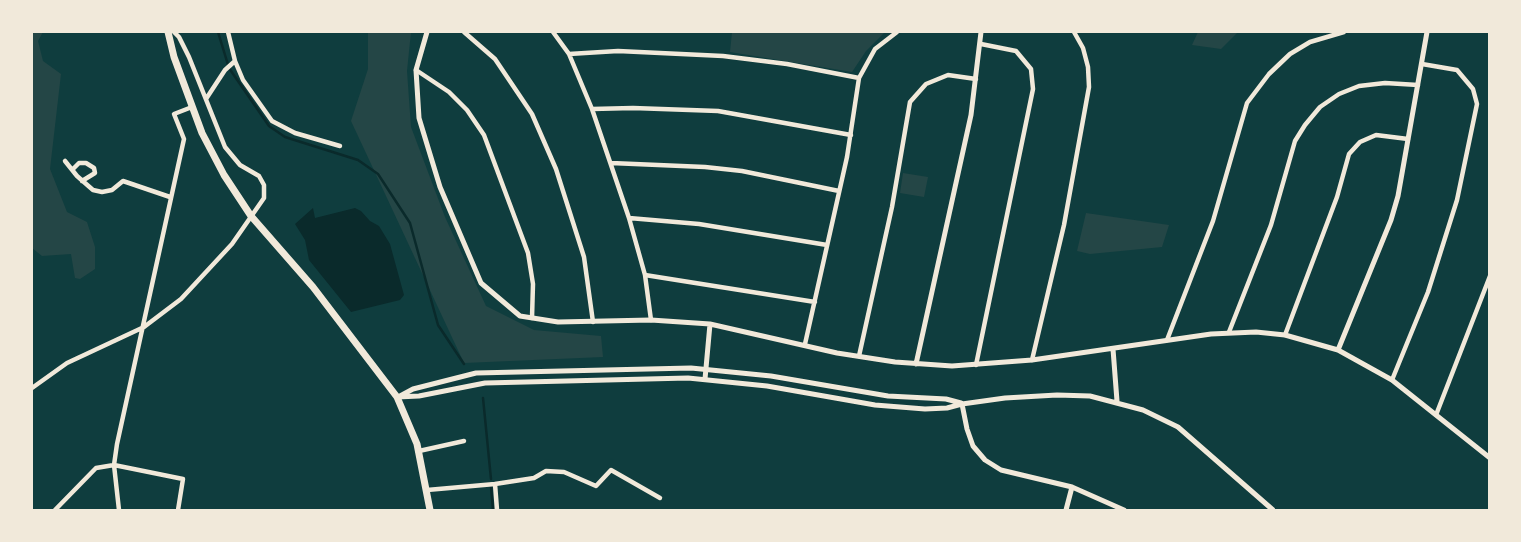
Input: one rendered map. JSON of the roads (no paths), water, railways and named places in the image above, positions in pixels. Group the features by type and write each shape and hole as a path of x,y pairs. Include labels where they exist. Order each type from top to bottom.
{"highway":[{"path":"168,32 174,57 202,133 224,176 251,216 313,287 397,397 419,451 430,510"}],"street":[{"path":"32,388 67,363 144,327 181,299 232,244 264,198 264,185 259,176 240,165 225,147 189,57 174,32"},
{"path":"228,32 233,62 272,121 295,133 340,146"},
{"path":"427,32 416,70 419,118 440,187 481,283 520,316 558,322 650,320 710,324 859,356 916,364 976,366 1229,332 1285,335 1338,350 1392,380 1489,458"},
{"path":"464,32 495,59 531,114 556,169 584,257 593,321"},
{"path":"553,32 569,54 611,163 645,275 650,320"},
{"path":"804,344 851,135 859,78 875,50 897,32"},
{"path":"916,364 971,115 981,32"},
{"path":"1032,360 1064,225 1089,87 1083,48 1074,32"},
{"path":"1167,340 1213,221 1247,103 1269,74 1290,54 1310,42 1344,32"},
{"path":"1338,350 1391,220 1398,195 1427,32"},
{"path":"976,366 1033,89 1031,69 1016,51 981,44"},
{"path":"569,54 655,52 728,56 859,78"},
{"path":"206,99 233,62"},
{"path":"1392,380 1428,292 1457,200 1477,104 1473,89 1457,70 1422,64"},
{"path":"416,70 449,92 467,110 484,135 528,253 533,284 533,318"},
{"path":"859,356 892,207 910,102 926,84 947,75 976,79"},
{"path":"1229,332 1271,225 1295,141 1306,125 1320,107 1339,94 1359,86 1385,83 1418,85"},
{"path":"119,510 114,465 184,139 174,114 192,107"},
{"path":"592,109 634,107 718,111 851,135"},
{"path":"1285,335 1337,197 1349,154 1360,142 1376,135 1408,139"},
{"path":"65,161 93,190 112,190 122,181 170,197"},
{"path":"72,170 79,163 86,163 94,168 94,173 82,181"},
{"path":"611,163 742,171 839,191"},
{"path":"629,218 699,224 827,245"},
{"path":"645,275 815,302"},
{"path":"1436,416 1489,276"},
{"path":"705,379 710,324"},
{"path":"1113,349 1117,401"},
{"path":"397,397 413,389 476,373 706,369 771,376 888,396 946,399 962,404"},
{"path":"397,397 419,396 485,383 705,379 925,410 1057,395 1090,396 1143,410 1178,427 1273,510"},
{"path":"962,404 973,446 985,460 1001,470 1072,487 1124,510"},
{"path":"419,451 464,441"},
{"path":"55,510 96,468 114,465 183,479 178,510"},
{"path":"427,490 534,478 546,471 564,472 596,486 611,470 660,498"},
{"path":"495,484 497,510"},
{"path":"1066,510 1072,487"}],"waterway":[{"path":"218,32 229,68 269,126 285,137 358,160 378,174 410,223 438,325 464,364"},
{"path":"483,398 491,479"},
{"path":"491,487 493,510"}]}
